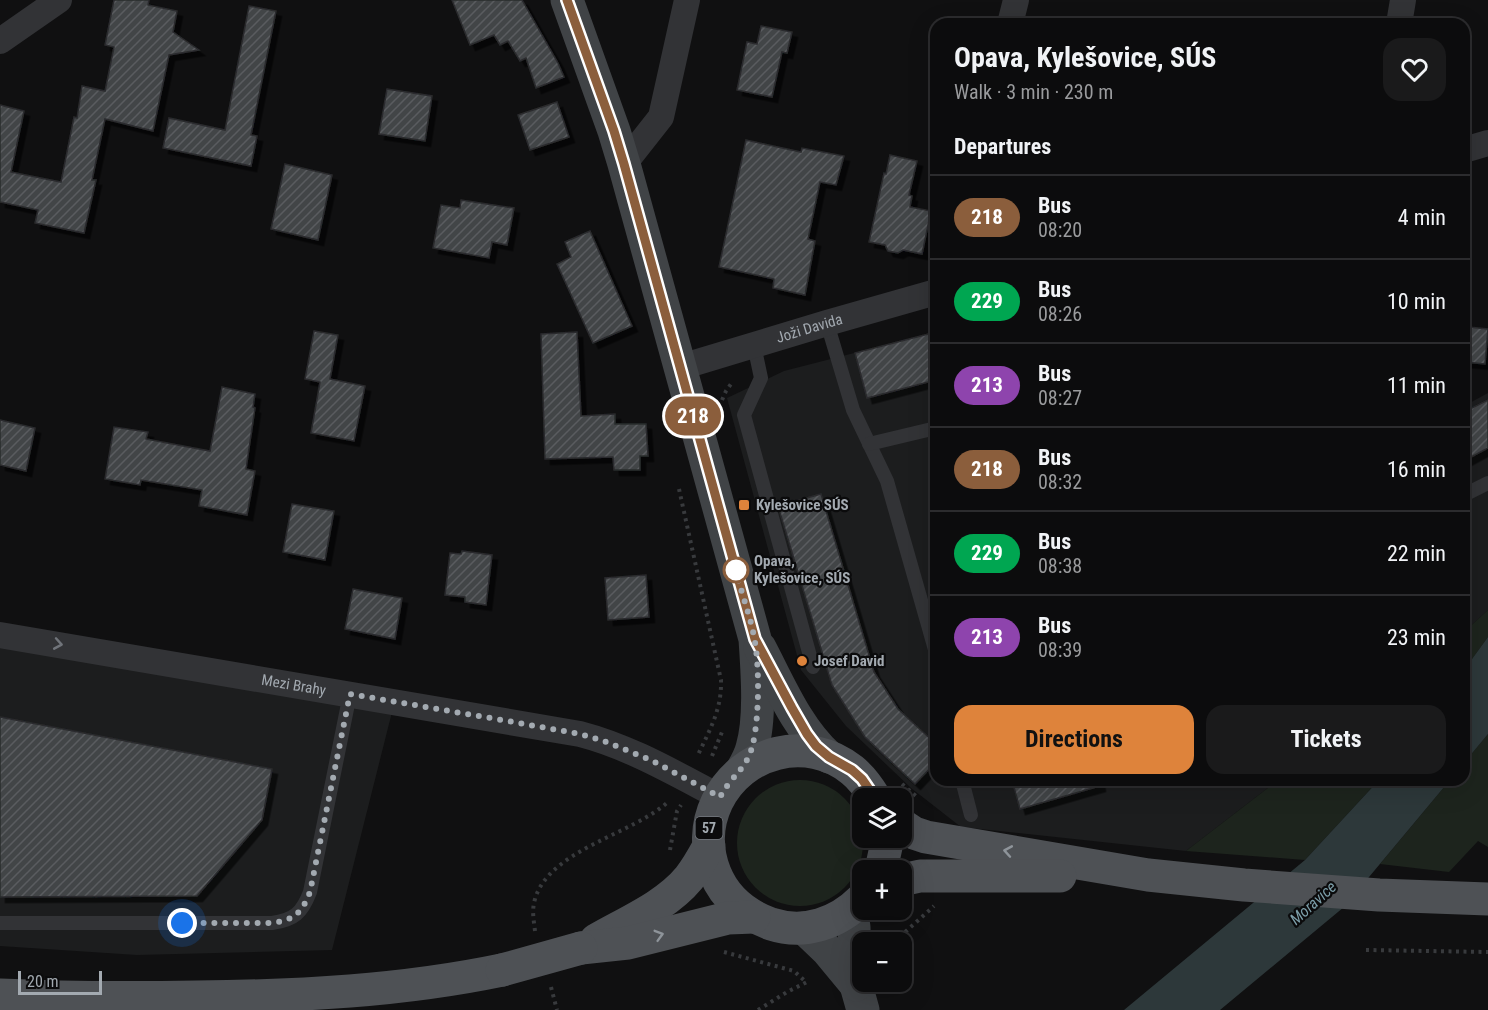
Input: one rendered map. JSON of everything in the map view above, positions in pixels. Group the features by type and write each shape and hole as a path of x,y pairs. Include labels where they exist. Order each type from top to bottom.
{"main road":[{"path":"567,0 624,164 755,639 756,725 752,748 742,770"},
{"path":"755,639 800,722 816,746 829,757"},
{"name":"57","path":"852,907 829,922 804,928 778,926 754,917 737,904 723,887 713,868 709,846 709,824 729,782 742,770 764,757 790,751 810,752 829,757 852,770 868,788"},
{"path":"912,832 926,837 1148,875 1244,885 1488,899"},
{"name":"57","path":"581,948 676,892 691,876 709,846"},
{"path":"912,878 1148,875"},
{"name":"57","path":"0,995 119,998 220,997 371,990 443,981 502,970 581,948 628,943 721,919 754,917"},
{"path":"855,920 860,998"},
{"path":"804,928 827,950 860,998"}],"street":[{"path":"0,41 59,0"},
{"path":"624,164 661,117 687,0"},
{"path":"1012,18 1016,0"},
{"path":"1400,18 1403,0"},
{"path":"1470,148 1488,144"},
{"name":"Joži Davida","path":"681,367 930,294"},
{"name":"Mezi Brahy","path":"0,635 580,734 651,760 720,797"}],"lane":[{"path":"827,323 853,410 887,481 930,632"},
{"path":"754,345 761,378 744,415 813,668"},
{"path":"869,444 930,429"},
{"path":"1470,492 1488,483"},
{"path":"0,923 272,923 292,917 301,911 310,892 350,694"},
{"path":"964,786 971,815"}],"path":[{"path":"536,933 533,917 534,904 549,873 559,864 652,814 672,798 687,779 716,715 720,700 721,680 688,534"},
{"path":"1366,950 1488,952"},
{"path":"758,1010 806,982"}],"shaded area":[{"path":"930,334 930,786 1270,786 1186,851 961,827 911,788 846,726 801,670 727,398 784,371"},
{"path":"1488,393 1488,610 1470,626 1470,403"},
{"path":"1488,610 1488,637 1470,662 1470,626"},
{"path":"0,643 393,708 332,950 137,955 0,946"},
{"path":"1488,734 1488,847 1478,841 1449,872 1380,864 1445,786 1470,786 1470,756"},
{"path":"800,780 824,785 845,798 852,808 852,848 863,848 860,860 852,860 852,878 845,888 824,901 800,906 776,901 755,888 742,867 737,843 742,819 755,798 776,785"},
{"path":"1270,786 1373,786 1305,860 1186,851"}],"water":[{"path":"1488,637 1488,734 1470,756 1470,662"},
{"name":"Moravice","path":"1373,786 1445,786 1344,907 1220,1010 1124,1010 1305,860"}],"building":[{"path":"114,0 149,0 148,5 177,11 173,32 199,50 169,55 153,131 105,119 92,180 96,180 84,233 35,223 38,210 0,202 0,105 24,111 11,172 61,182 74,117 77,118 82,86 105,91 114,47 105,45"},
{"path":"452,0 522,0 564,77 536,88 526,58 520,61 508,41 500,45 494,35 470,45"},
{"path":"249,6 276,11 251,135 257,136 251,166 163,148 169,118 225,130"},
{"path":"761,26 792,32 787,53 782,52 772,97 737,90 747,42 757,44"},
{"path":"387,89 432,96 425,141 379,134"},
{"path":"557,102 569,137 530,150 518,115"},
{"path":"746,140 801,152 802,148 844,156 836,185 820,182 808,239 815,241 805,295 773,288 774,279 719,267"},
{"path":"890,155 917,161 909,195 912,196 910,207 930,211 922,254 903,250 898,253 888,251 885,245 869,242 884,173 886,174"},
{"path":"285,164 332,175 318,240 271,229"},
{"path":"461,200 514,208 507,245 492,242 489,258 433,248 441,205 460,208"},
{"path":"590,231 632,326 593,343 557,264 571,257 565,242"},
{"path":"1470,327 1488,329 1485,364 1470,363"},
{"path":"314,331 338,335 330,379 365,386 354,441 311,433 320,382 305,379"},
{"path":"577,332 581,416 615,414 615,424 646,424 648,456 640,456 640,470 614,470 613,457 545,459 541,334"},
{"path":"930,334 930,382 867,398 855,353"},
{"path":"222,387 255,394 246,469 255,471 247,515 199,506 202,490 141,480 140,485 105,479 114,427 148,432 146,439 210,451"},
{"path":"1488,400 1488,448 1470,458 1470,409"},
{"path":"0,420 35,428 26,471 0,465"},
{"path":"821,494 874,672 898,709 930,738 930,768 915,784 865,737 832,685 778,506"},
{"path":"292,504 334,511 325,560 283,552"},
{"path":"462,551 492,555 486,605 465,602 465,597 445,595 450,553 461,554"},
{"path":"646,575 649,617 608,620 605,578"},
{"path":"353,589 402,598 395,639 345,629"},
{"path":"0,717 272,769 262,820 197,896 0,897"},
{"path":"1014,786 1100,786 1020,809"}],"bus line":[{"name":"218","path":"567,0 624,164 755,639 792,708 816,746 829,757 852,770 869,788"}],"place":[{"name":"Kylešovice SÚS","path":"744,505"},
{"name":"Opava, Kylešovice, SÚS","path":"736,570"},
{"name":"Josef David","path":"802,661"}],"route":[{"path":"182,923 272,923 284,921 301,911 310,892 350,694 580,734 624,748 651,760 720,797 748,759 756,725 755,639 736,570"}]}
